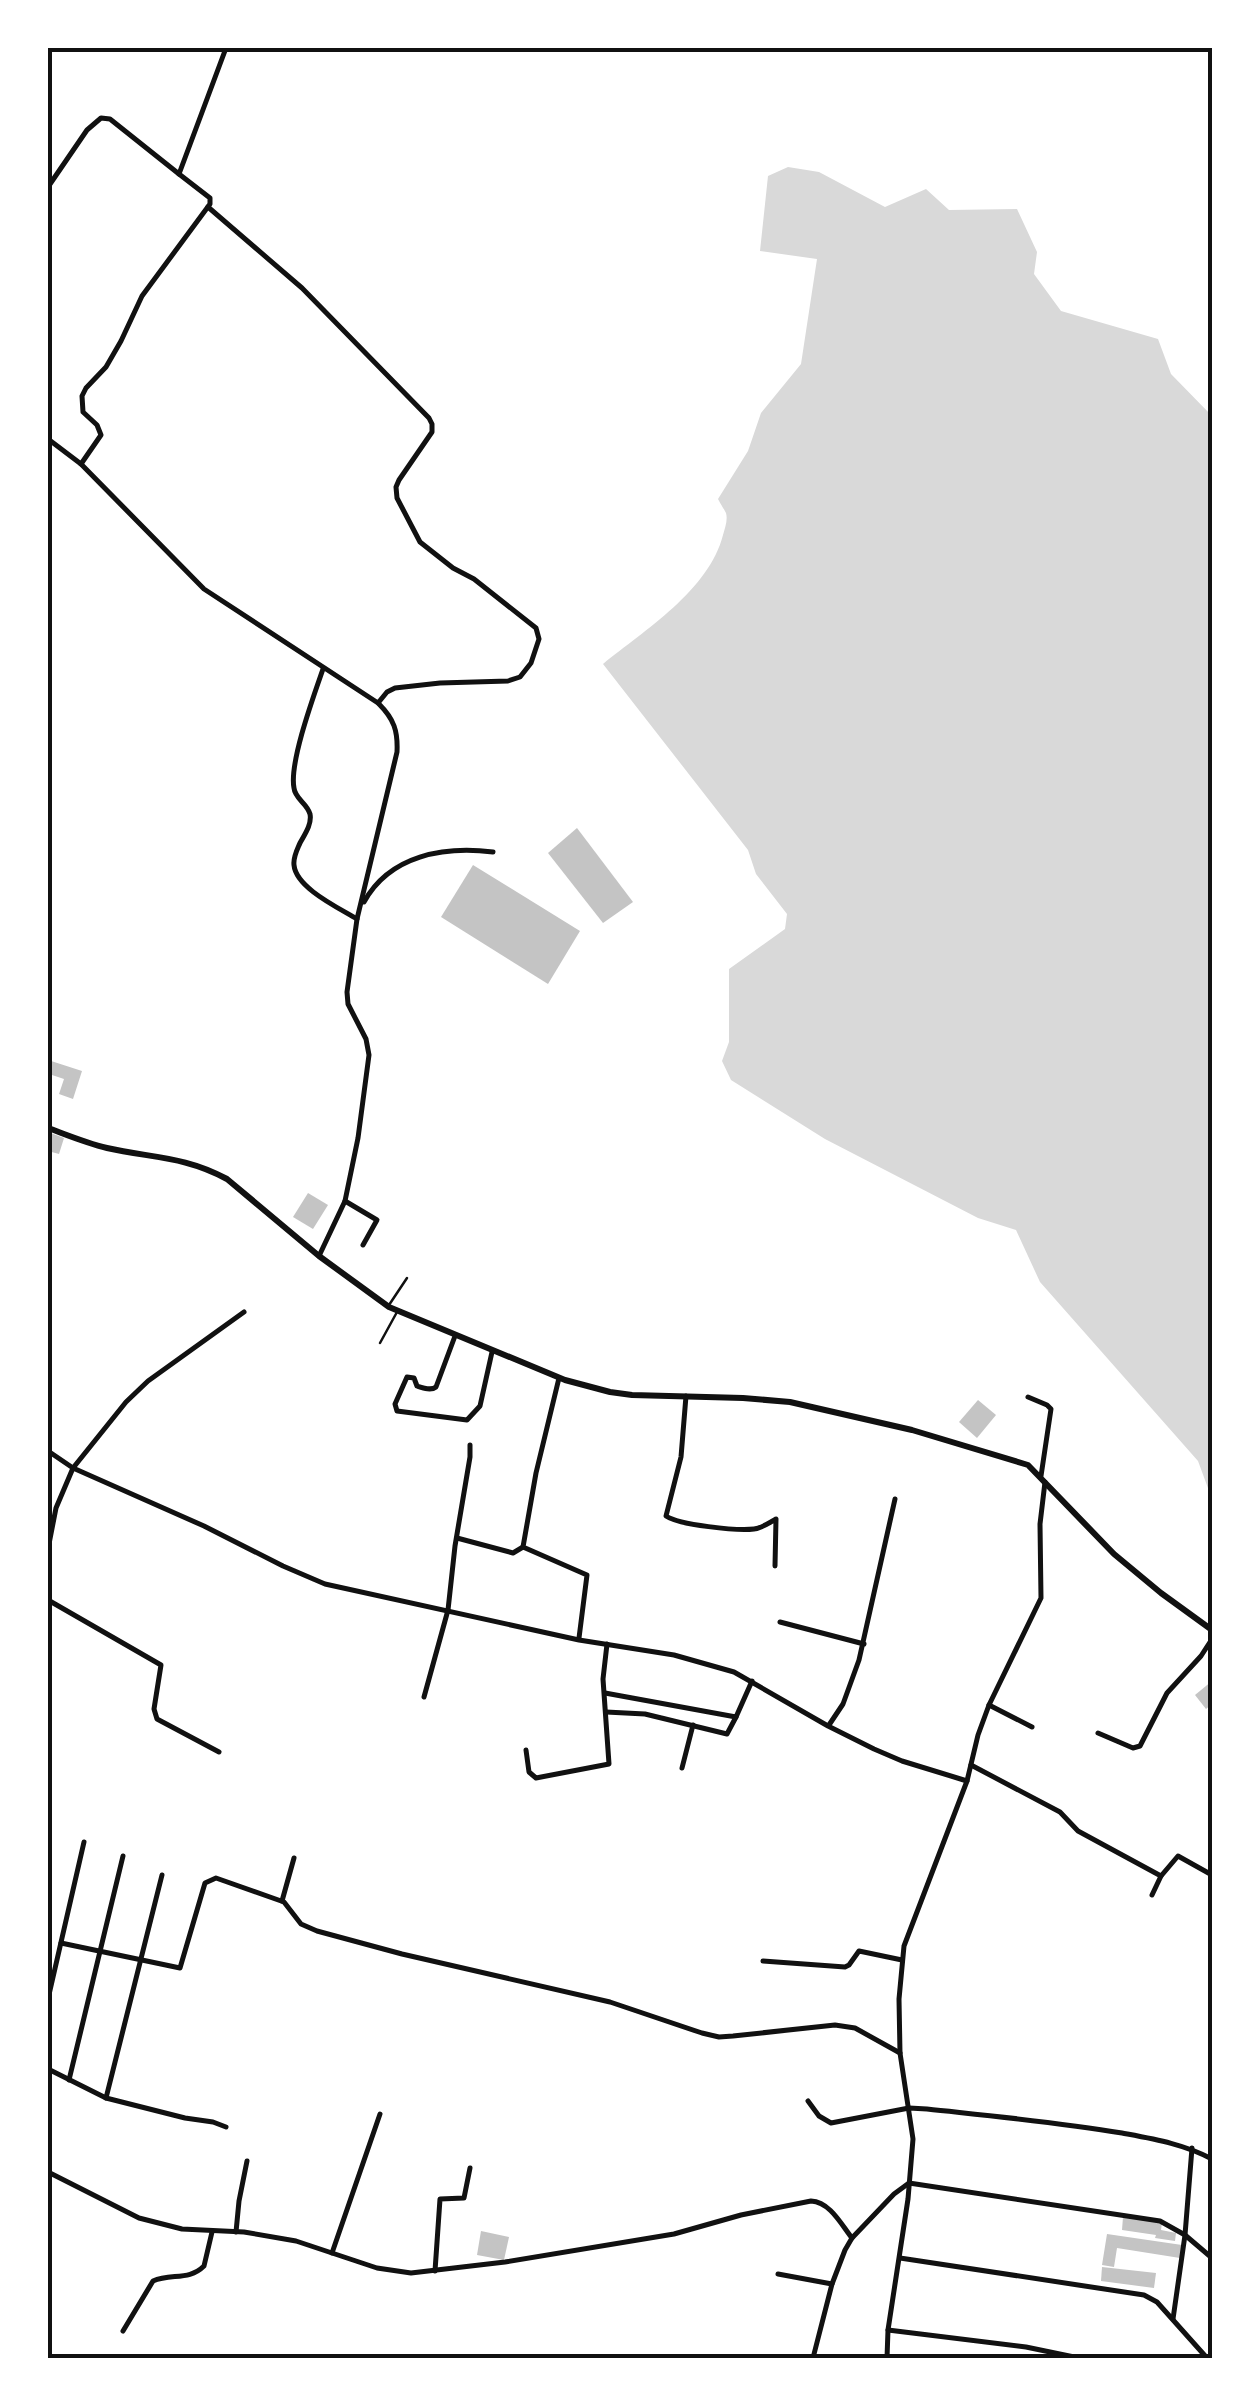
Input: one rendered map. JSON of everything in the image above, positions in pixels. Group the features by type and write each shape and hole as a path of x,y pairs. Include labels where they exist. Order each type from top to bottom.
{"street":[{"path":"179,174 226,48"},
{"path":"48,187 87,130 101,118 110,120 210,198 208,207 142,296 106,367 82,396 83,412 101,432 81,464"},
{"path":"208,207 302,288 429,418 432,432 399,480 397,498 420,542 486,588 538,632 531,663 520,677 396,688 378,703"},
{"path":"48,439 81,464 204,589 378,703 394,722 397,752 357,919 346,998 366,1039 369,1055 358,1138 345,1201 319,1256"},
{"path":"323,668 293,782 296,795 310,813 294,865 302,882 357,919"},
{"path":"357,919 366,897 402,863 441,852 493,852"},
{"path":"48,1128 107,1148 179,1159 209,1169 319,1256 397,1311 559,1378 610,1392 762,1399 828,1410 1028,1464 1114,1554 1212,1630"},
{"path":"345,1201 377,1220 363,1246"},
{"path":"48,1549 56,1508 73,1468 138,1390 244,1312"},
{"path":"455,1336 436,1387 417,1386 414,1378 407,1377 395,1404 398,1410 468,1420 480,1406 492,1352"},
{"path":"456,1538 514,1554 523,1547 559,1378"},
{"path":"686,1396 682,1457 666,1516 676,1522 741,1529 760,1528 775,1519 775,1566"},
{"path":"887,2358 913,2139 900,2053 902,1960 911,1926 967,1781 989,1705 1042,1598 1040,1524 1051,1409 1028,1397"},
{"path":"424,1697 448,1610 470,1445"},
{"path":"48,1451 73,1468 326,1584 579,1640 674,1655 734,1672 828,1726 902,1761 967,1781"},
{"path":"828,1726 843,1704 864,1644 895,1500"},
{"path":"523,1547 587,1575 579,1640"},
{"path":"48,1600 161,1665 154,1709 157,1720 220,1752"},
{"path":"780,1622 864,1644"},
{"path":"1098,1733 1132,1748 1139,1747 1167,1693 1212,1639"},
{"path":"526,1750 529,1772 536,1778 607,1766 610,1761 603,1679 607,1644"},
{"path":"606,1712 641,1714 727,1734 752,1681"},
{"path":"605,1693 736,1716"},
{"path":"989,1705 1032,1727"},
{"path":"682,1768 692,1725"},
{"path":"971,1766 1060,1812 1078,1831 1162,1876"},
{"path":"48,1999 84,1842"},
{"path":"70,2080 123,1856"},
{"path":"1152,1894 1176,1856 1212,1875"},
{"path":"282,1902 294,1858"},
{"path":"106,2098 162,1875"},
{"path":"62,1943 180,1968 205,1884 216,1878 282,1902 301,1924 317,1931 610,2002 702,2034 719,2037 835,2024 855,2028 900,2053"},
{"path":"763,1962 845,1967 857,1951 902,1960"},
{"path":"48,2069 106,2098 226,2127"},
{"path":"808,2101 819,2116 831,2123 909,2108 1070,2124 1192,2148 1212,2159"},
{"path":"332,2253 380,2114"},
{"path":"1173,2319 1192,2148"},
{"path":"236,2232 248,2161"},
{"path":"435,2271 440,2198 464,2198 470,2168"},
{"path":"48,2172 139,2218 182,2229 296,2241 394,2271 435,2271 505,2262 674,2234 741,2215 818,2200 852,2238"},
{"path":"813,2358 845,2250 852,2238 909,2184 1160,2221 1185,2235 1212,2258"},
{"path":"123,2332 153,2281 193,2274 204,2266 212,2232"},
{"path":"899,2258 1144,2295 1156,2302 1207,2358"},
{"path":"778,2274 832,2284"},
{"path":"888,2330 1026,2347 1080,2358"}],"lane":[{"path":"389,1306 407,1278"},
{"path":"380,1343 397,1311"}],"shaded area":[{"path":"788,167 819,172 885,207 926,189 949,210 1017,209 1037,252 1034,274 1061,311 1158,339 1171,374 1212,416 1212,1499 1198,1461 1040,1282 1016,1230 978,1218 825,1139 731,1080 722,1061 729,1042 729,969 785,929 787,914 756,874 748,850 603,664 674,607 704,574 716,555 726,524 726,513 718,499 748,451 761,413 801,364 817,259 760,251 768,176"}],"building":[{"path":"577,828 633,902 603,923 548,853"},
{"path":"473,865 580,931 548,984 441,917"},
{"path":"48,1060 82,1071 73,1099 59,1094 64,1079 52,1075 48,1087"},
{"path":"48,1132 64,1138 59,1154 48,1151"},
{"path":"308,1193 328,1205 313,1229 293,1217"},
{"path":"978,1400 996,1415 977,1438 959,1422"},
{"path":"1212,1681 1212,1704 1206,1709 1195,1695"},
{"path":"1123,2217 1162,2223 1161,2230 1176,2233 1175,2241 1122,2230"},
{"path":"481,2231 509,2237 504,2260 477,2255"},
{"path":"1107,2234 1182,2245 1180,2258 1117,2248 1114,2267 1102,2265"},
{"path":"1102,2267 1156,2273 1154,2288 1101,2281"}]}
